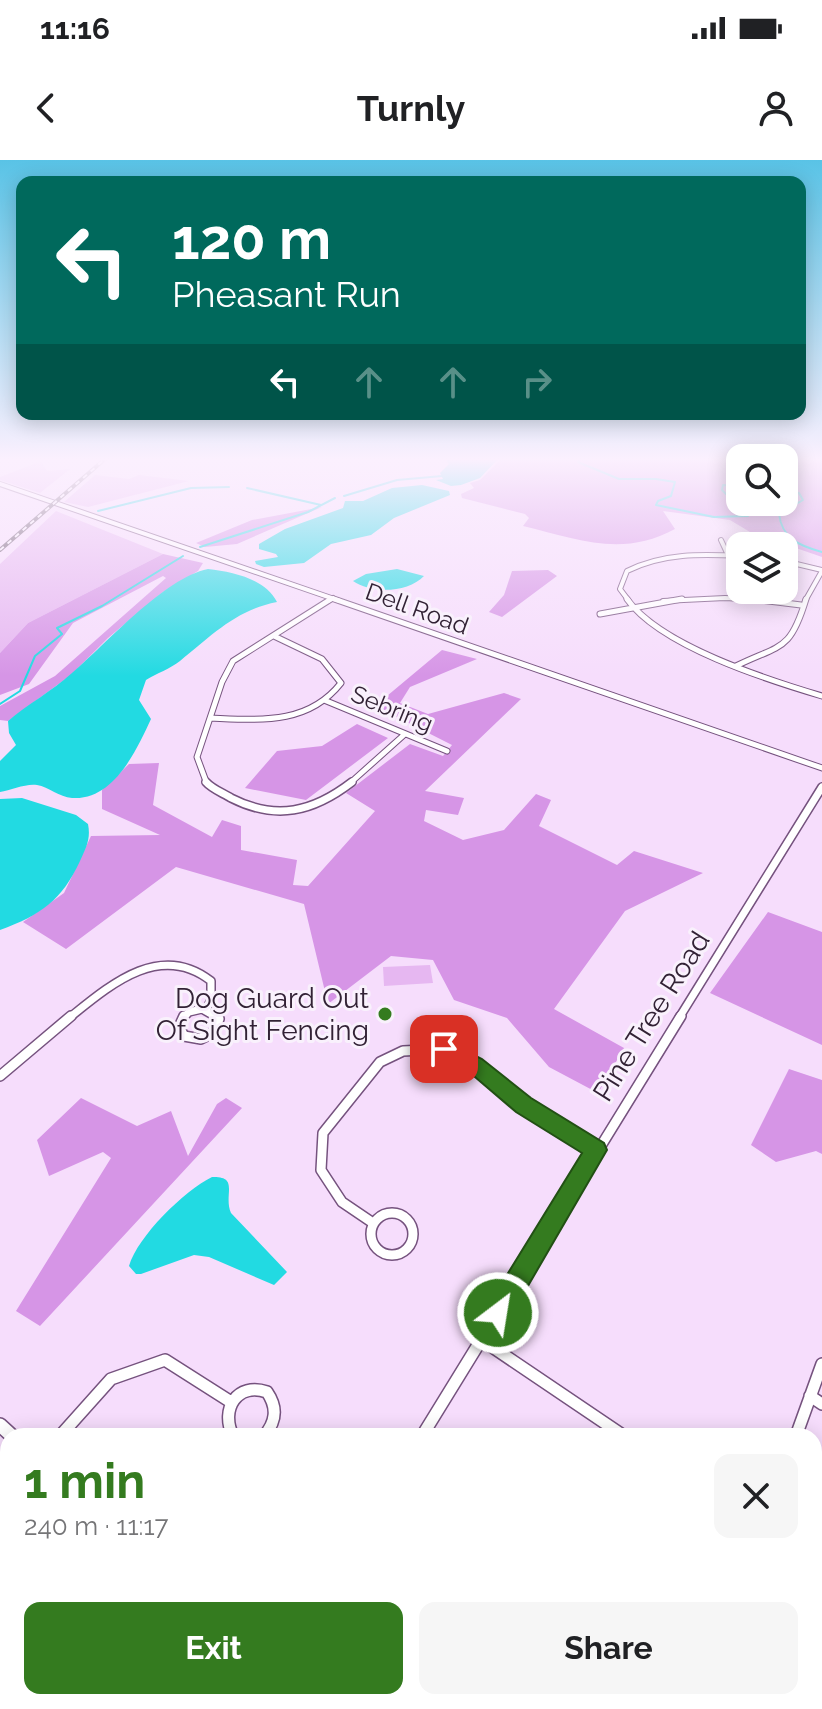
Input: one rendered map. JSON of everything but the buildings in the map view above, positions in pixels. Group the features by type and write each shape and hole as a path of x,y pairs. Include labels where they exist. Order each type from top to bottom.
{"street":[{"name":"Dell Road","path":"138,531 822,768"},
{"path":"721,540 726,551"},
{"path":"726,555 661,558 643,562 627,571 620,589 630,606 669,633 736,666 822,696"},
{"path":"736,666 788,641 796,630 801,605 822,571 798,565"},
{"path":"600,614 677,598 720,596 801,605"},
{"path":"333,598 233,661 222,682 197,757 207,785 273,813 296,813 326,801 405,734"},
{"path":"211,718 284,720 335,692 341,683 337,673 304,648 274,636"},
{"name":"Sebring","path":"324,700 447,751"},
{"name":"Pine Tree Road","path":"427,1428 822,787"},
{"path":"0,1076 117,982 149,965 197,969 211,981 211,999 207,1009"},
{"path":"207,1009 219,1019 213,1033 195,1040 184,1036 179,1027 183,1017 194,1010 207,1009"},
{"path":"373,1223 342,1202 321,1170 323,1133 380,1062 403,1051 444,1049 475,1065 524,1105 596,1150"},
{"path":"390,1213 403,1216 412,1225 410,1245 398,1254 383,1253 370,1237 373,1223 390,1213"},
{"path":"482,1340 612,1428"},
{"path":"67,1428 111,1379 165,1360 231,1402"},
{"path":"799,1428 822,1364"},
{"path":"230,1428 226,1419 231,1402 244,1390 260,1389 273,1398 276,1415 269,1428"},
{"path":"810,1396 822,1404"}],"shaded area":[{"path":"35,531 106,531 163,554 28,623 0,653 0,564"},
{"path":"225,531 266,531 237,544 205,547 196,543"},
{"path":"281,531 376,531 331,544 304,563 264,567 256,564 255,561 278,557 259,549 259,544"},
{"path":"545,531 670,531 636,543 599,543"},
{"path":"749,531 822,531 822,557 798,549 798,532"},
{"path":"163,554 203,563 198,571 163,592 108,638 71,675 8,721 0,720 0,706 55,676 166,578 163,576 73,623 29,684 0,695 0,653 28,623"},
{"path":"208,569 257,582 277,602 236,618 176,664 146,680 139,700 151,719 122,771 100,791 87,797 72,798 33,785 0,792 0,761 16,745 9,733 8,721 64,680 155,598 191,575"},
{"path":"397,569 424,576 409,586 389,590 369,588 353,581 366,574"},
{"path":"548,570 557,576 502,617 489,612 504,595 512,571"},
{"path":"442,650 477,659 410,687 400,703 428,714 504,693 521,699 425,791 464,798 458,815 426,810 424,821 463,840 504,830 536,794 551,800 539,826 617,865 634,851 703,873 625,911 554,1009 624,1048 598,1093 549,1067 507,1018 454,1000 433,960 391,956 328,1004 304,904 176,867 66,949 23,922 64,893 91,836 160,835 102,809 102,790 129,764 159,763 153,805 212,837 222,820 241,826 241,850 297,860 293,885 308,886 375,811 346,793 410,744 443,756 452,745 375,706"},
{"path":"357,724 388,738 306,800 245,788 277,751 322,746"},
{"path":"22,798 76,815 88,824 88,839 73,875 58,896 39,912 0,930 0,799"},
{"path":"768,912 822,932 822,1045 710,993"},
{"path":"430,965 433,983 384,986 383,967"},
{"path":"789,1069 822,1080 822,1154 816,1151 776,1162 751,1145"},
{"path":"81,1098 137,1126 171,1111 188,1156 217,1104 226,1098 242,1108 40,1326 16,1311 111,1158 103,1152 49,1176 37,1140"},
{"path":"212,1177 226,1180 231,1213 287,1272 274,1285 209,1257 194,1255 141,1274 136,1274 129,1266 142,1241 163,1216 188,1193"}],"waterway":[{"path":"200,547 248,531"},
{"path":"785,531 800,544 822,552"},
{"path":"0,704 20,691 35,656 62,634 57,628 102,606 183,556"}],"railway":[{"path":"0,550 22,531"}],"place":[{"name":"Dog Guard Out Of Sight Fencing","path":"385,1014"}],"route":[{"path":"444,1049 475,1065 524,1105 596,1150 498,1313"}]}
